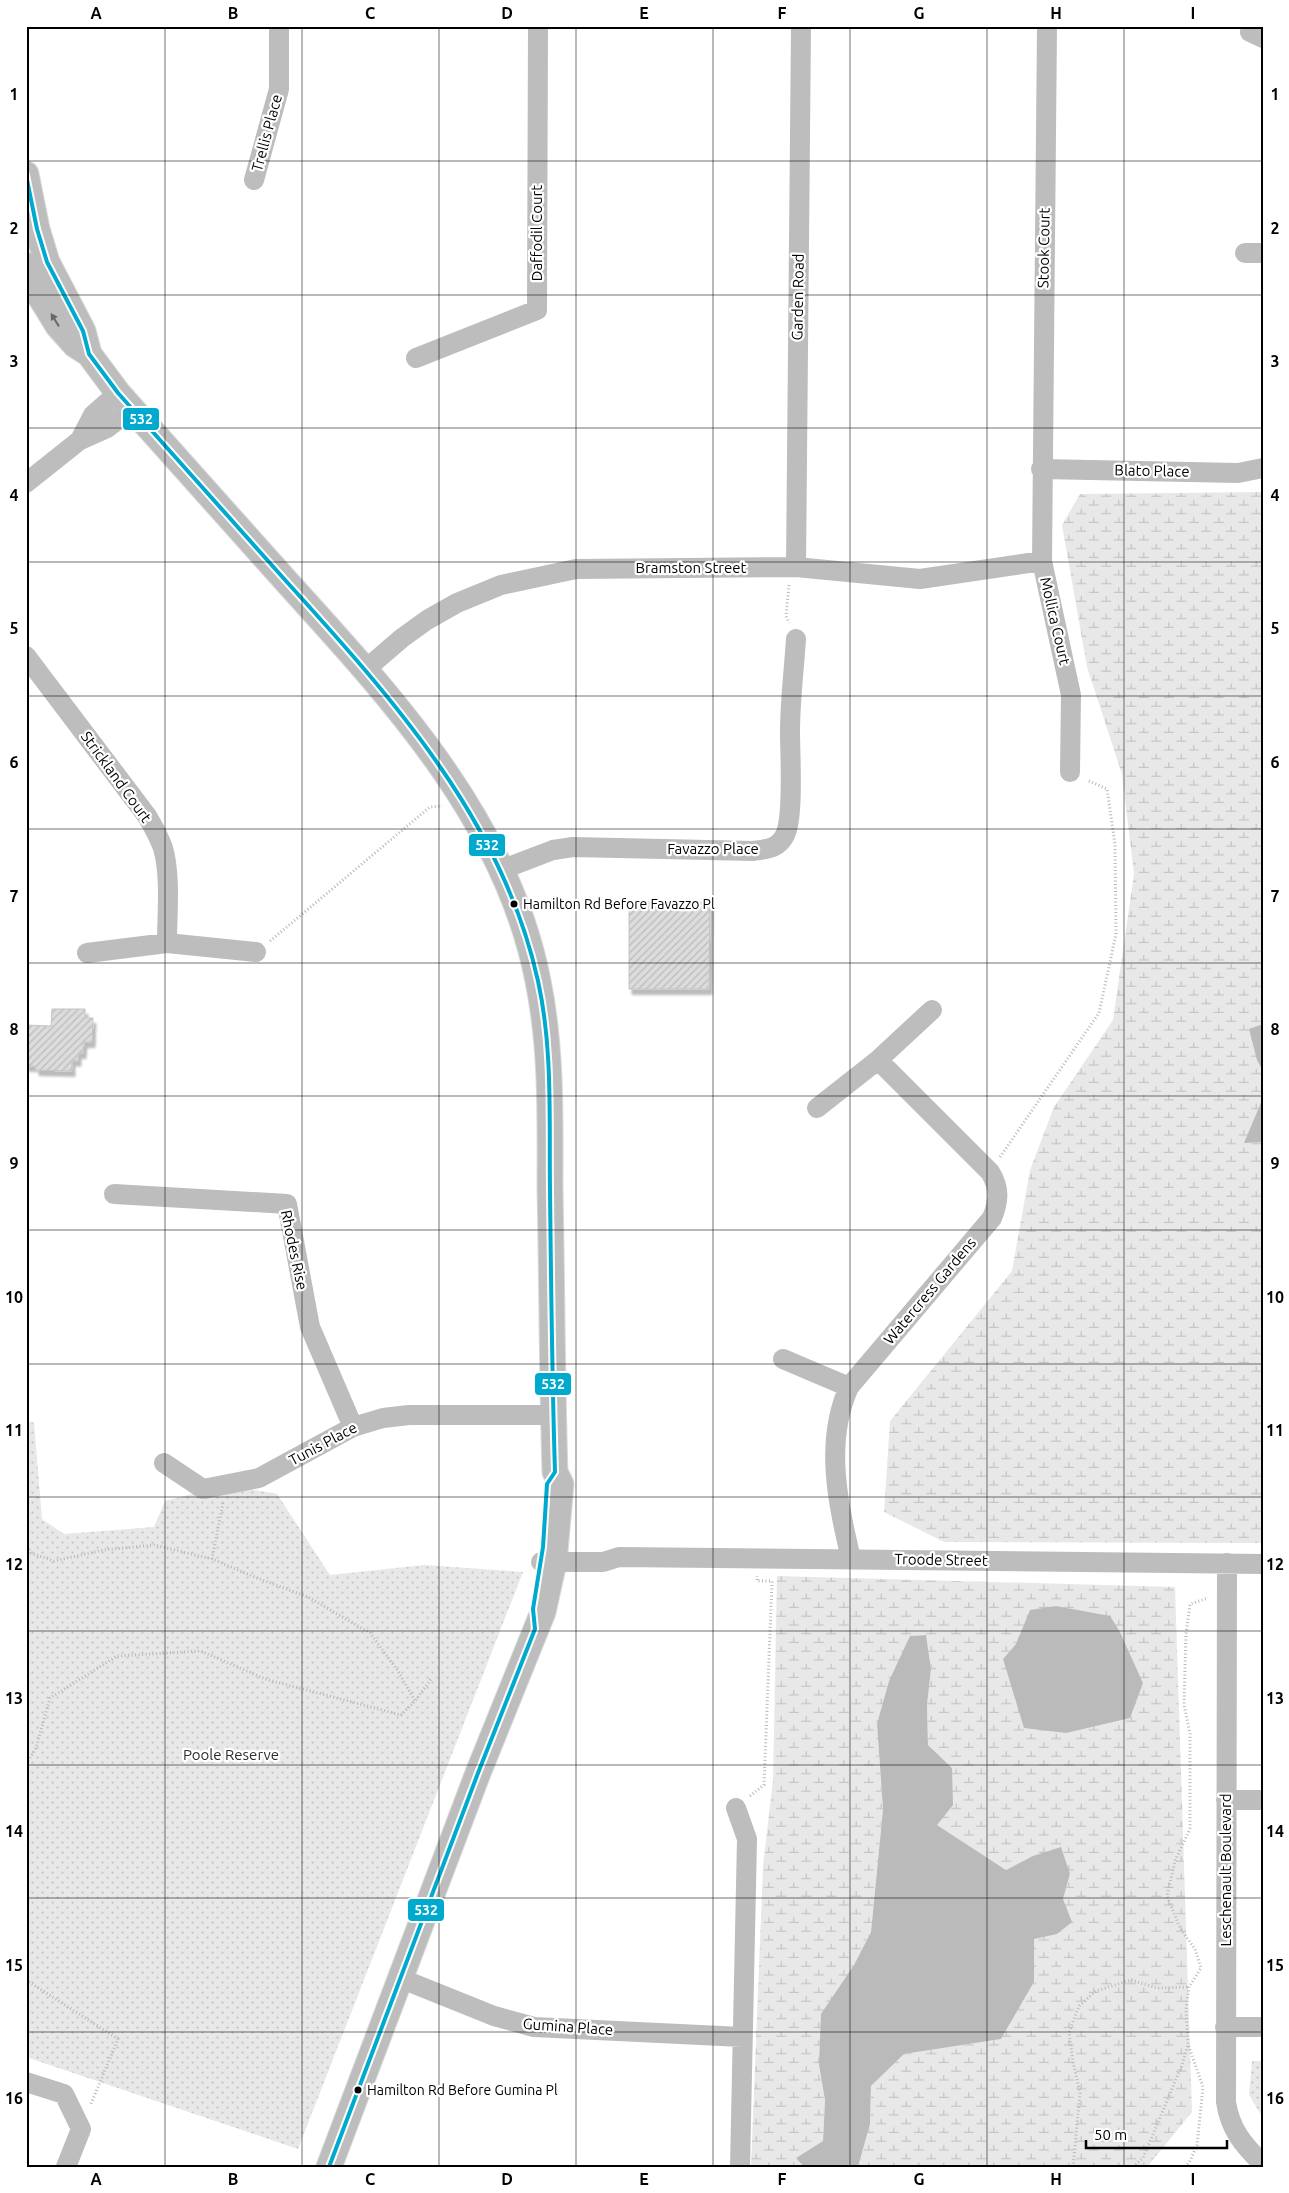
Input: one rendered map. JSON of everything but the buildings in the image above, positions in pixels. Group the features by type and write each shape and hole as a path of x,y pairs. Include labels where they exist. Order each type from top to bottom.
{"main road":[{"path":"26,174 37,229 35,269 58,326 75,345 89,354 125,401 366,669 407,719 466,801 501,870 523,924 534,962 546,1034 550,1078 555,1472 547,1484 548,1555 533,1609 535,1629 478,1773 402,1979 329,2167"}],"street":[{"name":"Trellis Place","path":"254,180 279,90 279,26"},
{"name":"Daffodil Court","path":"416,358 537,310 538,26"},
{"name":"Garden Road","path":"796,567 801,26"},
{"name":"Stook Court","path":"1041,469 1047,26"},
{"path":"26,483 80,440 93,415 125,401"},
{"name":"Blato Place","path":"1041,469 1238,473 1263,468"},
{"name":"Mollica Court","path":"1041,469 1042,561 1071,695 1070,772"},
{"name":"Bramston Street","path":"366,669 402,638 427,620 457,603 494,588 576,568 796,567 920,579 1042,561"},
{"name":"Favazzo Place","path":"501,870 553,850 573,847 753,851 777,846 785,836 790,815 791,704 796,639"},
{"name":"Strickland Court","path":"26,656 147,816 156,833 163,849 166,872 168,943"},
{"path":"87,953 168,943 256,952"},
{"path":"817,1108 878,1060 932,1010"},
{"name":"Watercress Gardens","path":"850,1560 834,1460 840,1406 848,1387 992,1218 998,1195 997,1183 990,1172 878,1060"},
{"name":"Rhodes Rise","path":"114,1194 287,1204 310,1327 353,1427"},
{"path":"783,1359 848,1387"},
{"name":"Tunis Place","path":"164,1463 203,1489 259,1478 353,1427 383,1418 409,1415 553,1415"},
{"name":"Troode Street","path":"548,1555 603,1550 619,1557 1263,1564"},
{"name":"Leschenault Boulevard","path":"1227,1563 1226,2102 1228,2118 1234,2131 1243,2145 1263,2164"},
{"path":"1226,1800 1263,1800"},
{"path":"736,1808 746,1839 740,2167"},
{"name":"Gumina Place","path":"402,1979 494,2016 534,2027 742,2037"},
{"path":"1226,2027 1263,2028"},
{"path":"26,2082 64,2094 81,2129 66,2167"}],"path":[{"path":"780,585 789,585 786,616 796,639"},
{"path":"990,1172 1099,1013 1116,934 1114,844 1107,789 1070,772"},
{"path":"256,952 430,807 444,806"},
{"path":"212,1559 227,1484"},
{"path":"26,1543 31,1553 54,1561 104,1550 154,1545 212,1559 257,1578 308,1596 370,1633 398,1671 415,1702"},
{"path":"736,1808 764,1785 772,1581 757,1581 757,1558"},
{"path":"1185,2167 1190,2161 1197,2145 1203,2087 1188,2044 1186,2009 1189,1987 1201,1968 1195,1949 1180,1928 1167,1896 1175,1861 1190,1829 1190,1734 1184,1704 1186,1634 1190,1604 1211,1597"},
{"path":"26,1764 36,1748 50,1698 117,1656 201,1651 266,1679 401,1715 415,1702 431,1679"},
{"path":"26,1980 118,2039 81,2129"},
{"path":"1074,2167 1080,2093 1072,2062 1069,2032 1079,2006 1096,1991 1131,1980 1157,1988 1189,1987"},
{"path":"1134,2167 1143,2158 1182,2065 1188,2044"}],"green space":[{"path":"1263,492 1263,1543 944,1542 884,1512 890,1421 1012,1271 1030,1170 1054,1107 1113,1020 1134,874 1122,774 1087,667 1062,525 1080,494"},
{"name":"Poole Reserve","path":"26,1420 34,1423 42,1519 64,1534 154,1527 165,1501 227,1485 277,1494 330,1575 424,1565 523,1572 298,2149 26,2057"},
{"path":"777,1576 1175,1587 1192,2112 1147,2167 858,2167 870,2124 871,2086 904,2054 1001,2039 1034,1982 1033,1938 1057,1934 1071,1922 1063,1899 1070,1874 1033,1856 1006,1870 937,1825 952,1768 928,1745 927,1705 931,1669 926,1635 910,1636 877,1724 883,1809 871,1932 854,1965 819,2065 825,2100 823,2141 796,2158 804,2167 751,2167 763,1866 773,1780","holes":["1056,1606 1071,1609 1120,1632 1143,1683 1003,1659"]},
{"path":"1252,2061 1263,2061 1263,2118 1249,2095"}],"shaded area":[{"path":"1263,1024 1263,1071 1257,1060 1249,1029"},
{"path":"1263,1098 1263,1142 1244,1143"},
{"path":"1056,1606 1110,1616 1120,1632 1143,1683 1130,1718 1066,1733 1024,1728 1003,1659 1016,1644 1030,1610"},
{"path":"926,1635 931,1669 927,1705 928,1745 952,1768 953,1805 937,1825 1006,1870 1033,1856 1061,1847 1070,1874 1063,1899 1072,1922 1057,1934 1034,1939 1034,1982 1001,2039 904,2054 871,2086 870,2124 858,2167 804,2167 796,2158 823,2141 825,2100 819,2065 821,2014 854,1965 871,1932 883,1809 877,1724 889,1681 910,1636"}],"transit line":[{"name":"532","path":"26,175 37,229 47,262 83,331 89,354 118,393 366,671 404,717 439,765 471,815 499,868 522,923 543,1007 549,1085 555,1472 547,1484 543,1547 533,1609 535,1629 478,1773 329,2167"}],"place":[{"name":"Hamilton Rd Before Favazzo Pl","path":"514,904"},
{"name":"Hamilton Rd Before Gumina Pl","path":"358,2090"}]}
